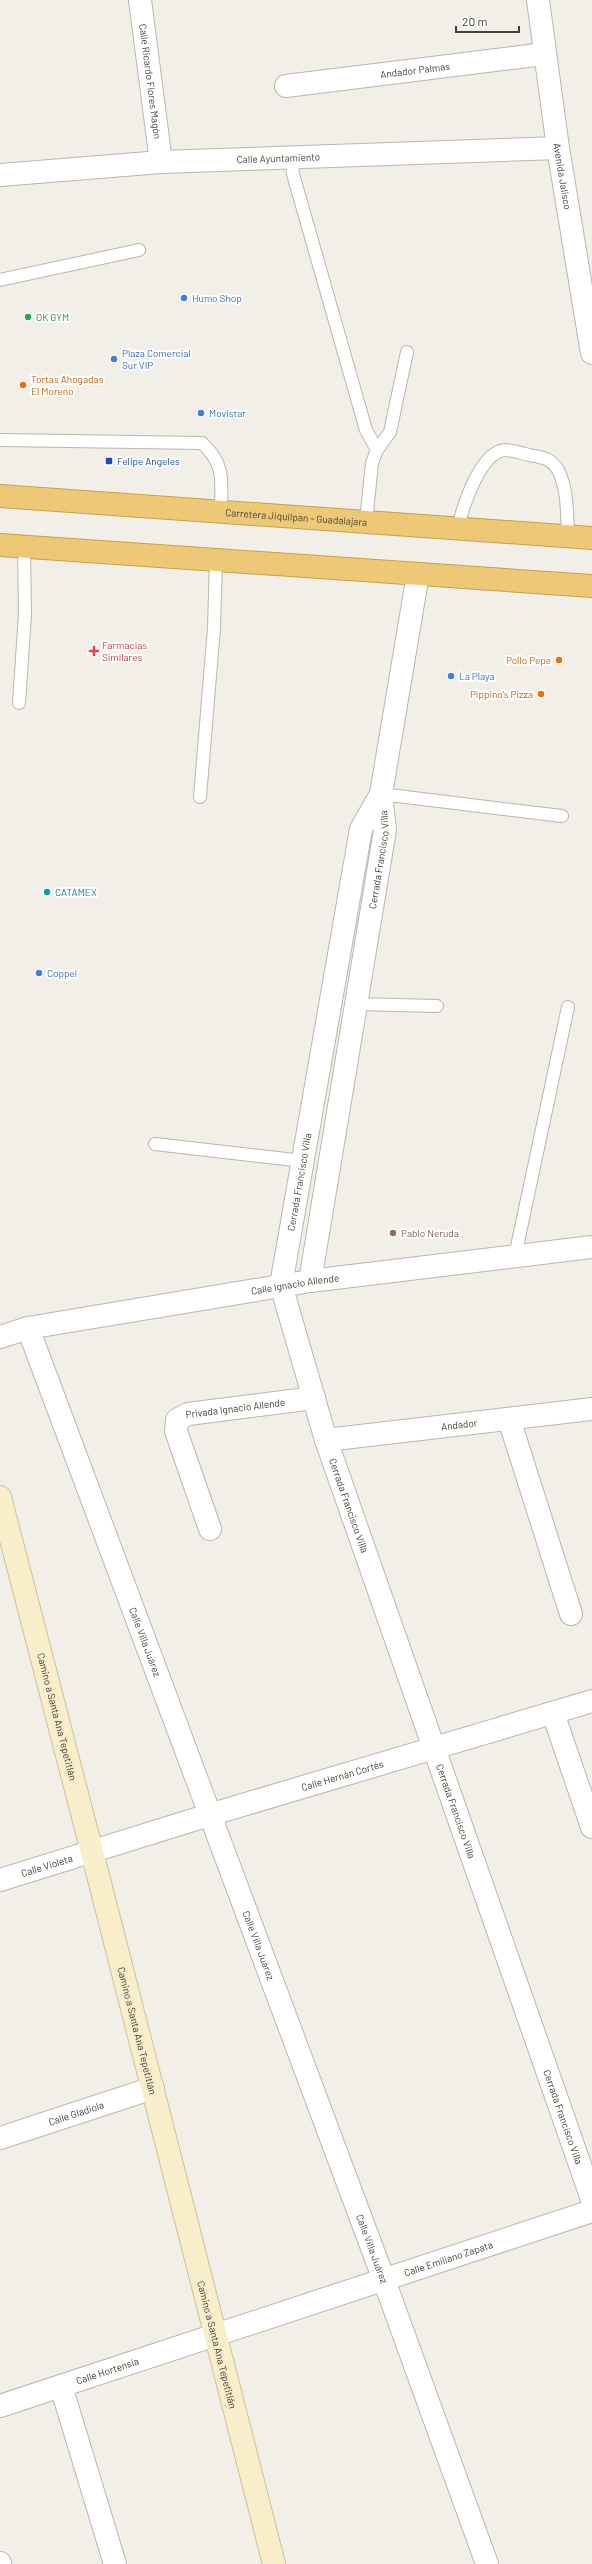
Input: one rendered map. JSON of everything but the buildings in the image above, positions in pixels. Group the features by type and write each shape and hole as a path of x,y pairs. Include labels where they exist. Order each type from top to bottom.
{"highway":[{"name":"Carretera Jiquilpan - Guadalajara","path":"0,496 592,538"},
{"path":"0,545 592,586"}],"street":[{"name":"Calle Ricardo Flores Magón","path":"140,0 161,162"},
{"name":"Avenida Jalisco","path":"538,0 544,54 558,148 592,353"},
{"name":"Andador Palmas","path":"286,86 544,54"},
{"name":"Calle Ayuntamiento","path":"0,175 161,162 558,148"},
{"name":"Cerrada Francisco Villa","path":"310,1281 385,830 381,794 418,574"},
{"name":"Cerrada Francisco Villa","path":"381,794 361,829 281,1285 326,1440 592,2199"},
{"name":"Calle Ignacio Allende","path":"0,1337 28,1328 281,1285 592,1247"},
{"name":"Calle Villa Juárez","path":"28,1328 384,2280 487,2564"},
{"name":"Privada Ignacio Allende","path":"210,1529 176,1431 177,1420 188,1414 314,1398"},
{"name":"Andador","path":"326,1440 592,1408"},
{"path":"509,1419 571,1614"},
{"name":"Camino a Santa Ana Tepetitlán","path":"0,1498 93,1851 214,2336 274,2564"},
{"name":"Calle Hernán Cortés","path":"93,1851 209,1814 592,1701"},
{"path":"553,1713 592,1827"},
{"name":"Calle Violeta","path":"0,1880 93,1851"},
{"name":"Calle Gladiola","path":"0,2138 153,2088"},
{"name":"Calle Emiliano Zapata","path":"214,2336 592,2211"},
{"name":"Calle Hortensia","path":"0,2406 214,2336"},
{"path":"61,2386 115,2564"}],"lane":[{"path":"291,158 293,174 366,430 377,450"},
{"path":"0,280 140,250"},
{"path":"366,522 372,463 377,450 390,432 407,352"},
{"path":"0,440 202,444 214,455 220,469 221,512"},
{"path":"458,529 462,509 482,469 491,457 504,450 546,458 557,468 565,492 568,536"},
{"path":"19,703 26,614 24,546"},
{"path":"200,797 214,628 216,560"},
{"path":"381,794 562,816"},
{"path":"356,1004 437,1006"},
{"path":"515,1256 568,1007"},
{"path":"155,1144 303,1161"}],"place":[{"name":"Humo Shop","path":"184,298"},
{"name":"OK GYM","path":"28,317"},
{"name":"Plaza Comercial Sur VIP","path":"114,359"},
{"name":"Tortas Ahogadas El Moreno","path":"23,385"},
{"name":"Movistar","path":"201,413"},
{"name":"Felipe Angeles","path":"109,461"},
{"name":"Farmacias Similares","path":"94,651"},
{"name":"Pollo Pepe","path":"559,660"},
{"name":"La Playa","path":"451,676"},
{"name":"Pippino's Pizza","path":"541,694"},
{"name":"CATAMEX","path":"47,892"},
{"name":"Coppel","path":"39,973"},
{"name":"Pablo Neruda","path":"393,1233"}]}
